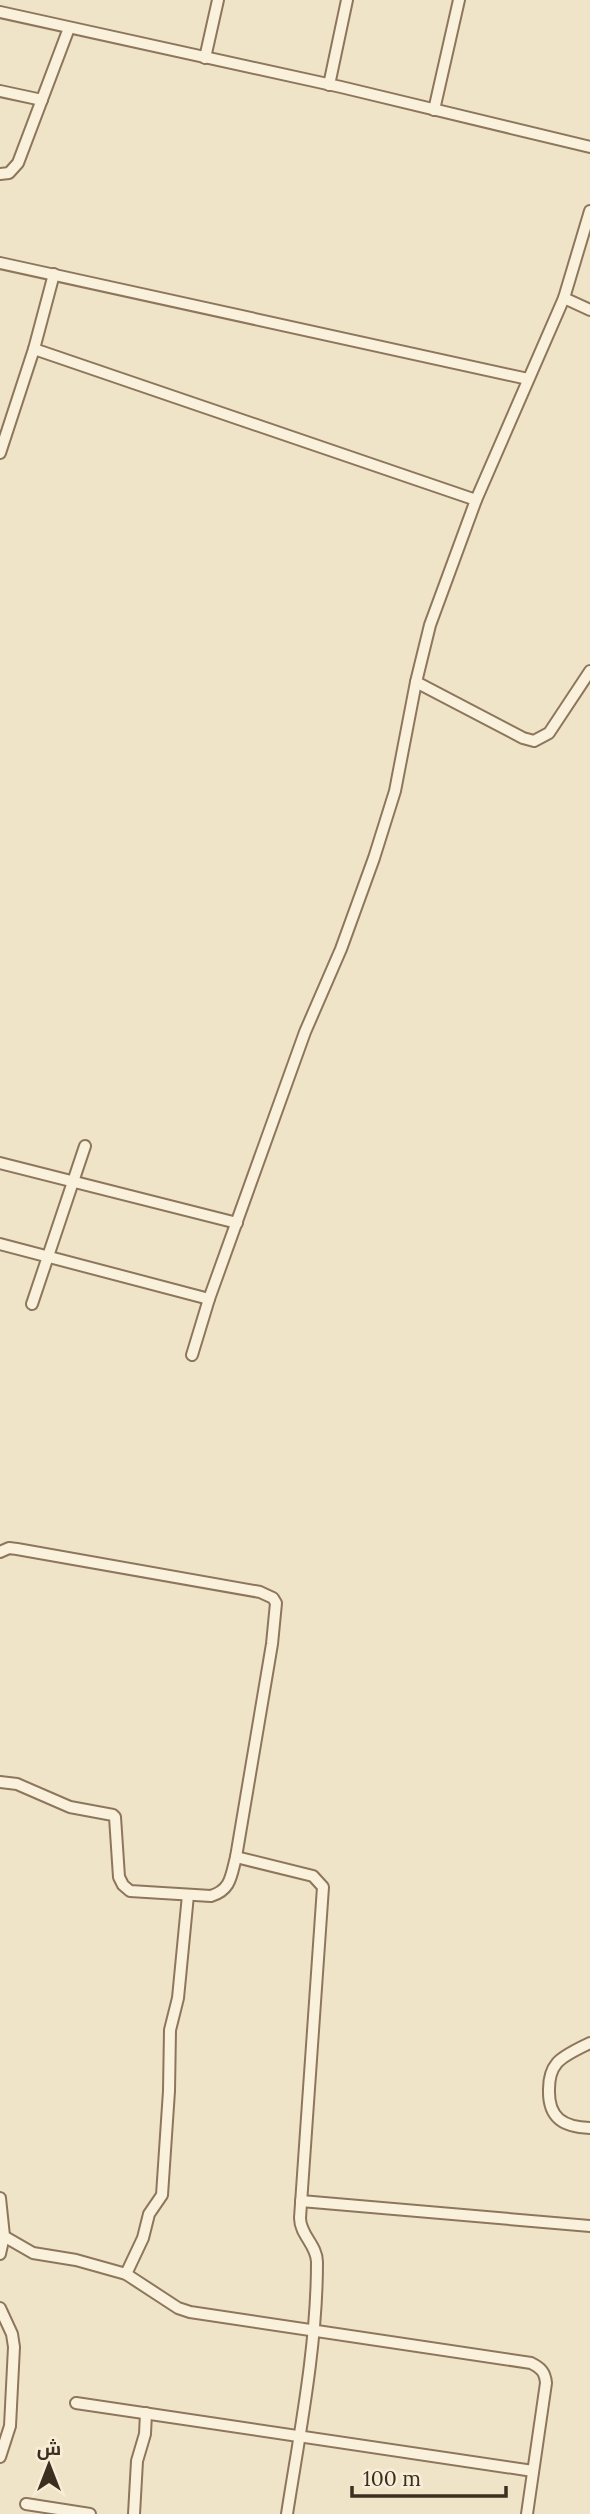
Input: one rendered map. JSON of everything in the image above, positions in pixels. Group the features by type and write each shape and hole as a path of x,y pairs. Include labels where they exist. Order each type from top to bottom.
{"street":[{"path":"205,58 218,0"},
{"path":"329,85 348,0"},
{"path":"434,110 459,0"},
{"path":"0,12 329,85 590,148"},
{"path":"0,174 14,169 69,28"},
{"path":"0,91 42,100"},
{"path":"192,1355 209,1298 304,1032 341,949 374,858 395,791 415,682 430,625 476,500 564,298 590,211"},
{"path":"0,263 528,379"},
{"path":"0,453 34,349 54,274"},
{"path":"564,298 590,310"},
{"path":"34,349 476,500"},
{"path":"415,682 534,741 549,733 590,671"},
{"path":"32,1304 85,1146"},
{"path":"0,1163 237,1223"},
{"path":"0,1244 209,1298"},
{"path":"0,1552 9,1548 16,1549 260,1592 273,1598 276,1603 272,1644 236,1857 229,1886 221,1893 211,1896 130,1891 122,1885 119,1877 116,1817 70,1807 17,1784 0,1782"},
{"path":"236,1857 313,1876 323,1887 300,2226 316,2252 317,2259 314,2330 287,2514"},
{"path":"126,2274 143,2238 149,2214 162,2195 170,2030 178,1998 188,1895"},
{"path":"590,2043 557,2062 549,2081 548,2104 554,2116 574,2127 590,2128"},
{"path":"0,2198 0,2254"},
{"path":"301,2201 590,2226"},
{"path":"2,2235 33,2253 76,2260 126,2274 178,2308 538,2366 546,2383 527,2514"},
{"path":"0,2308 12,2334 14,2347 5,2397 9,2426 0,2457"},
{"path":"76,2403 533,2471"},
{"path":"134,2514 137,2461 145,2434 146,2413"},
{"path":"26,2504 90,2514"}]}
